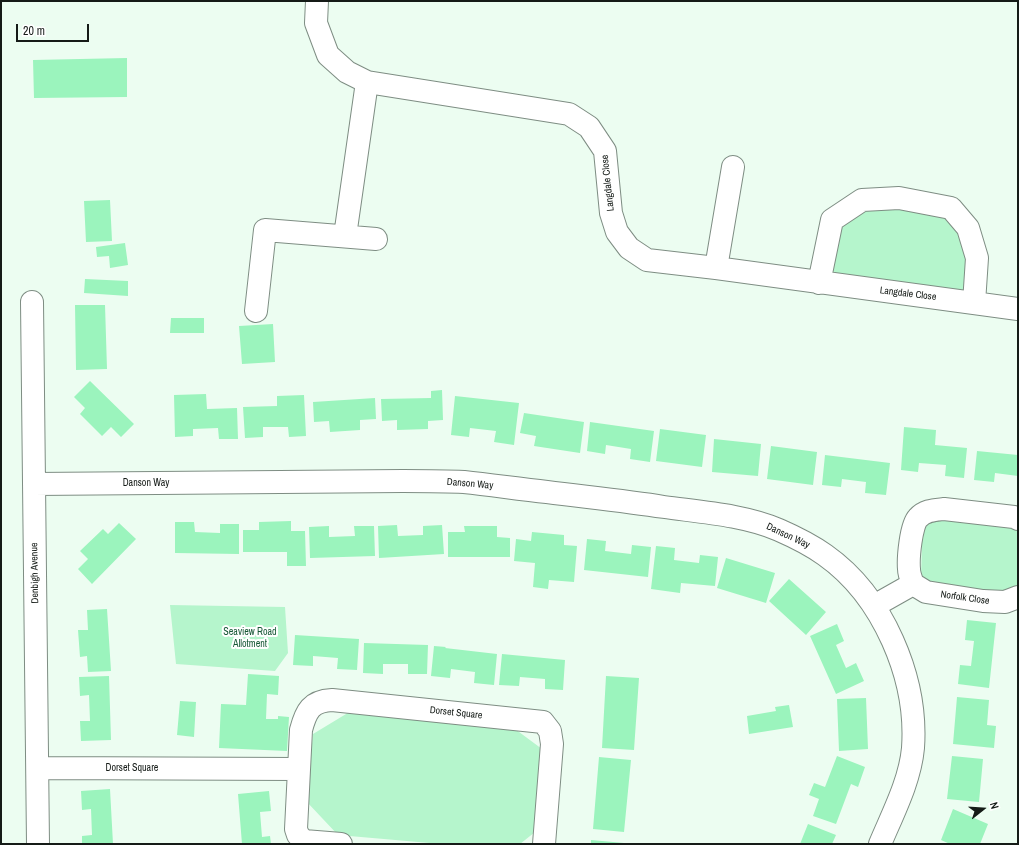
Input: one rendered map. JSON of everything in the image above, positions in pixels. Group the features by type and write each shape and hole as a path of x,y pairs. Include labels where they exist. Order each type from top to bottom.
{"street":[{"name":"Langdale Close","path":"317,1 316,23 328,55 347,72 367,82 569,114 588,127 605,151 611,213 617,232 629,248 647,260 1018,309"},
{"path":"345,236 367,82"},
{"path":"716,268 732,167"},
{"path":"819,283 832,220 862,200 899,198 951,208 968,228 978,258 974,303"},
{"path":"256,310 265,230 376,239"},
{"name":"Denbigh Avenue","path":"32,302 38,844"},
{"name":"Danson Way","path":"34,484 403,481 463,482 702,512 749,520 776,529 803,541 826,556 853,579 874,606 887,630 900,661 909,691 913,718 913,749 906,782 880,844"},
{"path":"874,606 913,584 908,568 914,525 918,518 925,513 933,510 944,509 1014,517 1018,519"},
{"name":"Norfolk Close","path":"913,584 926,592 983,601 1005,602 1018,597"},
{"name":"Dorset Square","path":"341,844 304,840 298,835 296,829 298,769 301,730 304,716 310,708 324,700 543,722 550,731 552,744 544,844"},
{"name":"Dorset Square","path":"38,768 298,769"}],"green space":[{"path":"899,198 968,228 974,303 819,283 832,220"},
{"path":"935,518 1018,527 1018,587 1012,593 928,587 921,578 922,541 925,526"},
{"name":"Seaview Road Allotment","path":"170,605 285,607 288,653 275,671 176,664"},
{"path":"351,711 515,729 542,749 535,832 520,844 441,844 338,835 306,801 313,734"}],"building":[{"path":"127,58 127,97 34,98 33,60"},
{"path":"110,200 112,241 86,242 84,201"},
{"path":"125,243 128,265 110,268 109,256 97,257 96,247"},
{"path":"85,279 128,281 128,296 84,293"},
{"path":"75,305 105,305 107,369 76,370"},
{"path":"171,318 204,318 204,333 170,333"},
{"path":"273,324 275,362 242,364 239,326"},
{"path":"90,381 134,424 121,437 111,427 102,436 80,414 85,408 74,397"},
{"path":"442,390 443,420 428,421 428,429 397,430 397,420 382,421 381,399 431,398 431,391"},
{"path":"206,394 207,409 237,408 238,439 219,439 218,428 193,429 193,436 175,437 174,395"},
{"path":"304,395 306,436 289,437 288,427 263,427 263,437 245,438 243,407 277,406 277,396"},
{"path":"455,396 519,403 514,445 494,442 496,431 470,428 469,437 451,435"},
{"path":"375,398 376,419 360,420 360,430 330,432 329,421 314,422 313,402"},
{"path":"524,413 584,422 580,453 534,446 536,436 520,433"},
{"path":"590,422 654,431 650,462 630,459 631,449 606,445 605,454 587,451"},
{"path":"904,427 936,430 935,445 967,448 964,478 945,476 946,465 919,463 918,472 901,470"},
{"path":"660,429 706,435 702,467 656,461"},
{"path":"714,439 761,444 758,476 712,472"},
{"path":"771,446 817,452 813,485 767,479"},
{"path":"977,451 1018,455 1018,476 995,473 994,482 974,480"},
{"path":"825,455 890,463 886,495 865,493 866,482 842,479 841,487 822,485"},
{"path":"291,521 291,531 305,531 306,566 287,566 287,552 243,552 243,530 259,530 259,522"},
{"path":"175,522 194,522 195,532 220,533 220,524 239,524 239,554 175,553"},
{"path":"119,523 136,539 92,584 78,569 88,559 80,551 103,529 108,534"},
{"path":"397,525 398,536 423,535 423,526 442,525 444,554 379,558 378,526"},
{"path":"329,526 329,537 355,536 354,526 374,526 375,556 310,558 309,527"},
{"path":"464,526 497,526 497,537 510,538 510,557 448,557 448,532 465,532"},
{"path":"532,532 564,535 564,545 577,546 574,582 549,580 548,589 533,587 535,563 514,561 516,539 531,541"},
{"path":"587,539 606,541 605,551 631,554 632,545 651,547 648,577 584,570"},
{"path":"656,546 675,548 674,560 699,563 700,555 718,557 715,586 681,583 680,593 651,589"},
{"path":"726,558 775,573 766,603 717,588"},
{"path":"789,579 826,612 806,635 769,601"},
{"path":"107,609 111,671 88,672 87,656 80,657 78,630 88,630 87,610"},
{"path":"967,620 996,623 989,688 958,684 960,665 971,666 974,641 965,640"},
{"path":"837,624 844,641 836,645 846,668 856,663 864,681 836,694 810,636"},
{"path":"295,635 359,639 357,670 337,669 338,658 313,656 313,666 293,665"},
{"path":"364,643 428,645 427,674 408,674 408,664 383,664 383,674 363,673"},
{"path":"434,646 497,654 494,685 474,683 475,672 451,669 450,678 431,676"},
{"path":"502,654 565,660 563,690 545,689 545,679 520,677 519,686 499,685"},
{"path":"248,674 279,676 278,695 267,694 266,719 278,719 278,716 289,717 287,751 219,748 221,704 246,705"},
{"path":"109,676 111,740 81,741 80,721 90,721 89,695 80,696 79,677"},
{"path":"606,676 639,678 634,750 602,748"},
{"path":"957,697 989,700 987,725 996,726 994,748 953,744"},
{"path":"866,698 868,749 839,751 837,699"},
{"path":"180,701 196,702 194,737 177,735"},
{"path":"789,705 793,727 749,734 747,716 776,711 775,707"},
{"path":"837,756 865,767 858,787 851,784 836,824 813,816 819,799 809,795 814,783 825,787"},
{"path":"952,756 983,759 979,802 947,799"},
{"path":"599,757 631,760 624,832 593,829"},
{"path":"110,789 113,844 82,844 82,836 92,835 91,809 82,810 81,791"},
{"path":"269,791 271,811 260,812 262,837 270,836 271,844 242,844 238,794"},
{"path":"953,809 988,824 980,844 950,844 941,840"},
{"path":"808,824 836,835 832,844 800,844"},
{"path":"591,840 624,843 624,844 591,844"}]}
